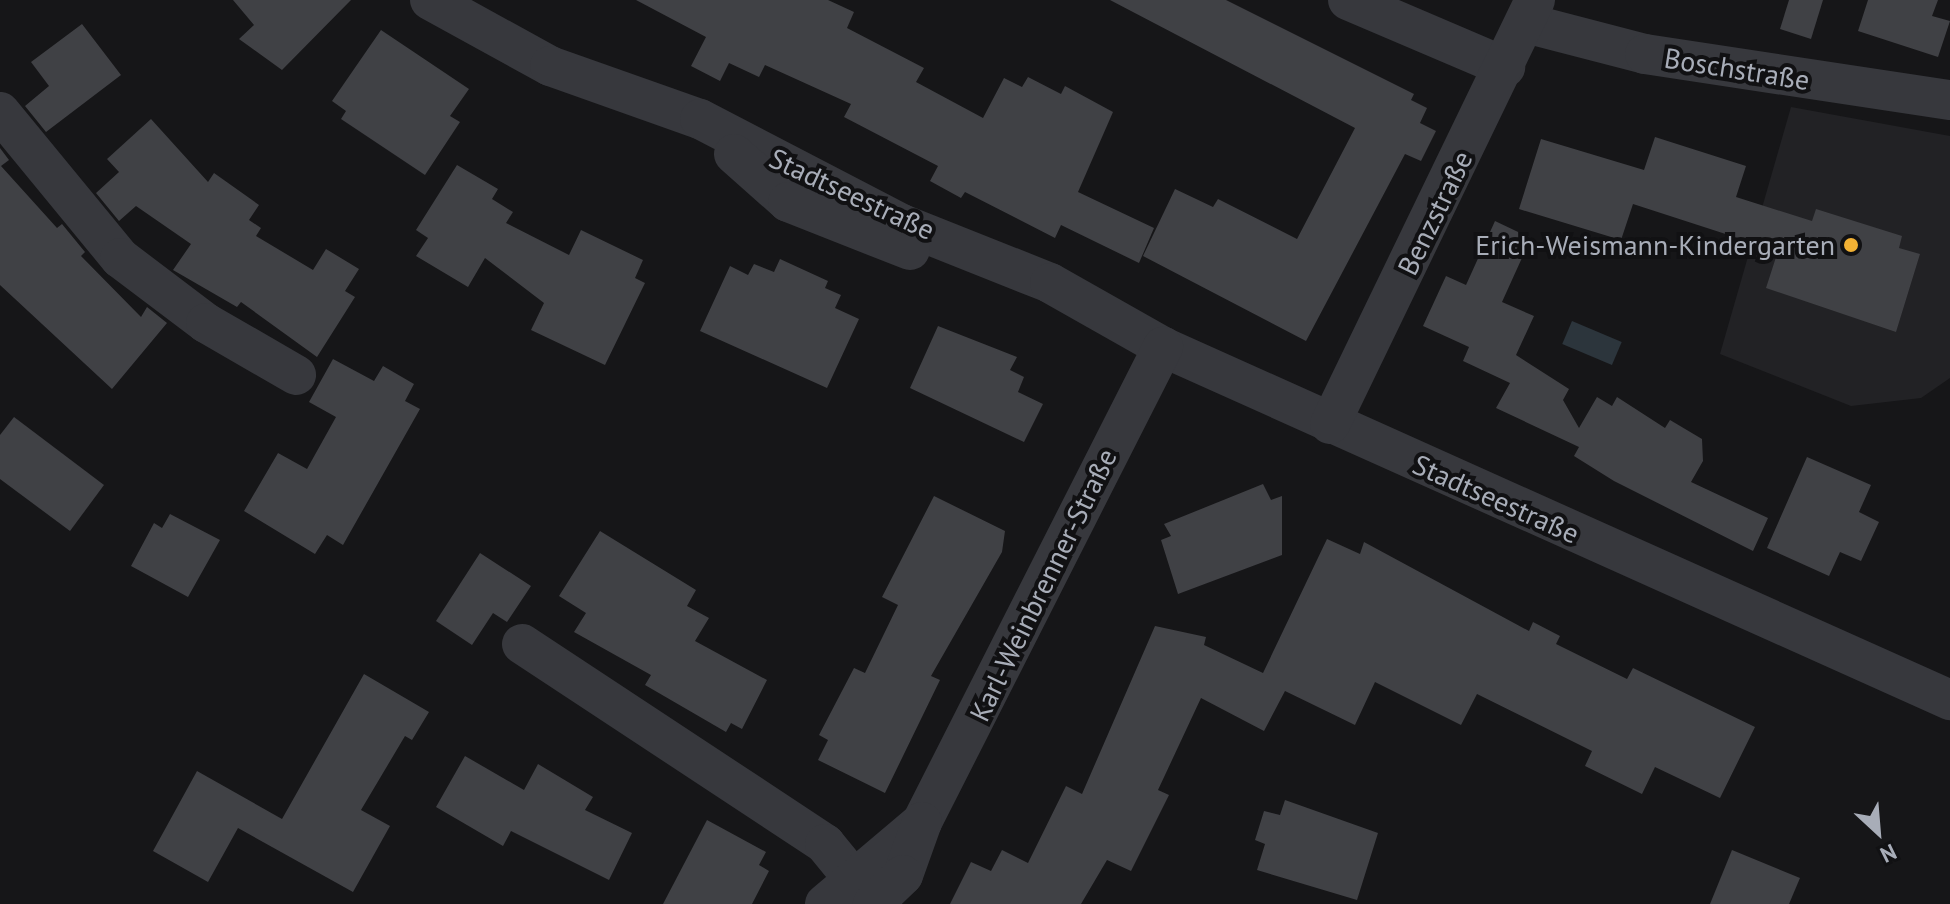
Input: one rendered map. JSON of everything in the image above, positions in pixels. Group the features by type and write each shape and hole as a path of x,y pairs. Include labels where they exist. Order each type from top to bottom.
{"street":[{"name":"Stadtseestraße","path":"430,0 550,66 700,119 889,218 1050,283 1163,347 1950,700"},
{"path":"1348,0 1505,67"},
{"name":"Benzstraße","path":"1330,424 1530,12"},
{"name":"Boschstraße","path":"1530,12 1645,54 1950,100"},
{"path":"0,112 120,258 206,323 296,375"},
{"name":"Karl-Weinbrenner-Straße","path":"850,895 922,822 1163,347"},
{"path":"522,644 825,844 850,895"}],"shaded area":[{"name":"Erich-Weismann-Kindergarten","path":"1791,107 1950,136 1950,378 1921,398 1851,406 1720,354"},
{"path":"1572,321 1622,342 1612,365 1562,344"}],"building":[{"path":"233,0 351,0 282,70 239,39 254,25"},
{"path":"636,0 828,0 854,12 847,28 924,68 916,82 983,118 1004,78 1022,87 1028,77 1061,94 1065,86 1113,112 1078,192 1154,228 1139,263 1061,225 1055,238 965,192 961,198 930,181 938,166 844,117 851,104 765,65 759,77 729,63 720,81 691,66 706,37"},
{"path":"1110,0 1226,0 1414,94 1411,100 1427,108 1420,123 1436,131 1421,161 1405,154 1306,341 1143,256 1175,189 1213,207 1218,199 1297,239 1355,128"},
{"path":"1789,0 1823,0 1811,39 1780,29"},
{"path":"1868,0 1938,0 1932,16 1950,21 1938,57 1858,31"},
{"path":"82,24 121,75 46,132 25,106 49,86 31,62"},
{"path":"381,30 469,89 450,116 460,122 425,175 341,119 346,111 332,101"},
{"path":"151,119 208,182 214,173 259,205 249,220 261,228 256,236 313,270 326,249 359,269 345,291 355,297 317,357 241,302 237,307 173,270 191,244 136,206 119,221 96,193 119,172 107,159"},
{"path":"1655,137 1746,166 1736,197 1812,221 1816,209 1902,236 1899,248 1920,254 1896,332 1766,288 1778,251 1633,204 1621,240 1519,209 1541,139 1644,170"},
{"path":"0,148 9,160 1,166 57,228 62,224 85,252 81,256 141,317 147,307 167,323 112,389 0,285"},
{"path":"457,165 498,189 492,199 513,212 506,223 569,255 581,230 643,260 635,278 645,283 605,365 531,330 544,303 485,258 468,287 416,256 428,238 416,230"},
{"path":"1495,221 1531,238 1502,302 1534,316 1516,355 1569,389 1563,400 1579,428 1597,397 1612,406 1617,397 1665,428 1670,420 1702,439 1703,461 1691,482 1768,518 1753,551 1614,481 1574,456 1579,447 1496,408 1510,383 1463,361 1469,347 1423,326 1446,276 1466,285"},
{"path":"780,259 828,281 825,288 841,295 835,308 859,319 827,388 700,331 730,266 748,275 754,264 774,272"},
{"path":"938,326 1017,357 1010,370 1024,377 1018,392 1043,404 1024,442 910,388"},
{"path":"333,359 374,381 383,366 414,384 405,401 420,409 343,545 327,535 315,554 244,511 278,453 307,469 336,417 309,402"},
{"path":"14,417 104,485 70,531 0,479 0,435"},
{"path":"1807,457 1871,485 1859,512 1879,522 1861,561 1840,552 1829,576 1767,548"},
{"path":"1263,484 1271,500 1282,496 1282,555 1178,594 1161,540 1171,536 1164,524"},
{"path":"934,496 1005,531 1002,552 931,676 940,680 885,793 818,760 828,740 819,735 854,668 865,673 898,605 882,597"},
{"path":"170,514 220,540 188,597 131,566 154,523 162,528"},
{"path":"600,531 696,590 687,606 709,618 695,641 767,680 742,729 731,723 726,732 645,685 651,675 574,632 586,613 559,596"},
{"path":"1327,539 1360,554 1364,542 1529,631 1533,622 1560,636 1556,644 1627,679 1633,668 1755,727 1720,798 1655,767 1642,794 1585,766 1592,751 1477,694 1461,725 1375,682 1355,725 1285,691 1264,731 1201,698 1158,790 1169,795 1131,871 1107,860 1081,904 950,904 971,862 991,871 1002,850 1028,863 1066,786 1082,794 1155,626 1206,637 1204,645 1263,673"},
{"path":"480,553 531,586 507,622 493,613 472,645 436,621"},
{"path":"364,674 429,712 412,740 405,736 361,810 390,826 353,892 238,828 208,882 153,851 197,771 282,819"},
{"path":"465,756 524,790 538,764 593,797 585,810 632,833 609,880 511,831 503,846 436,807"},
{"path":"1285,800 1378,833 1357,900 1257,870 1265,844 1255,840 1264,811 1280,815"},
{"path":"707,820 766,852 759,865 769,871 752,904 663,904"},
{"path":"1732,850 1800,878 1789,904 1710,904"}],"place":[{"name":"Erich-Weismann-Kindergarten","path":"1851,245"}]}
